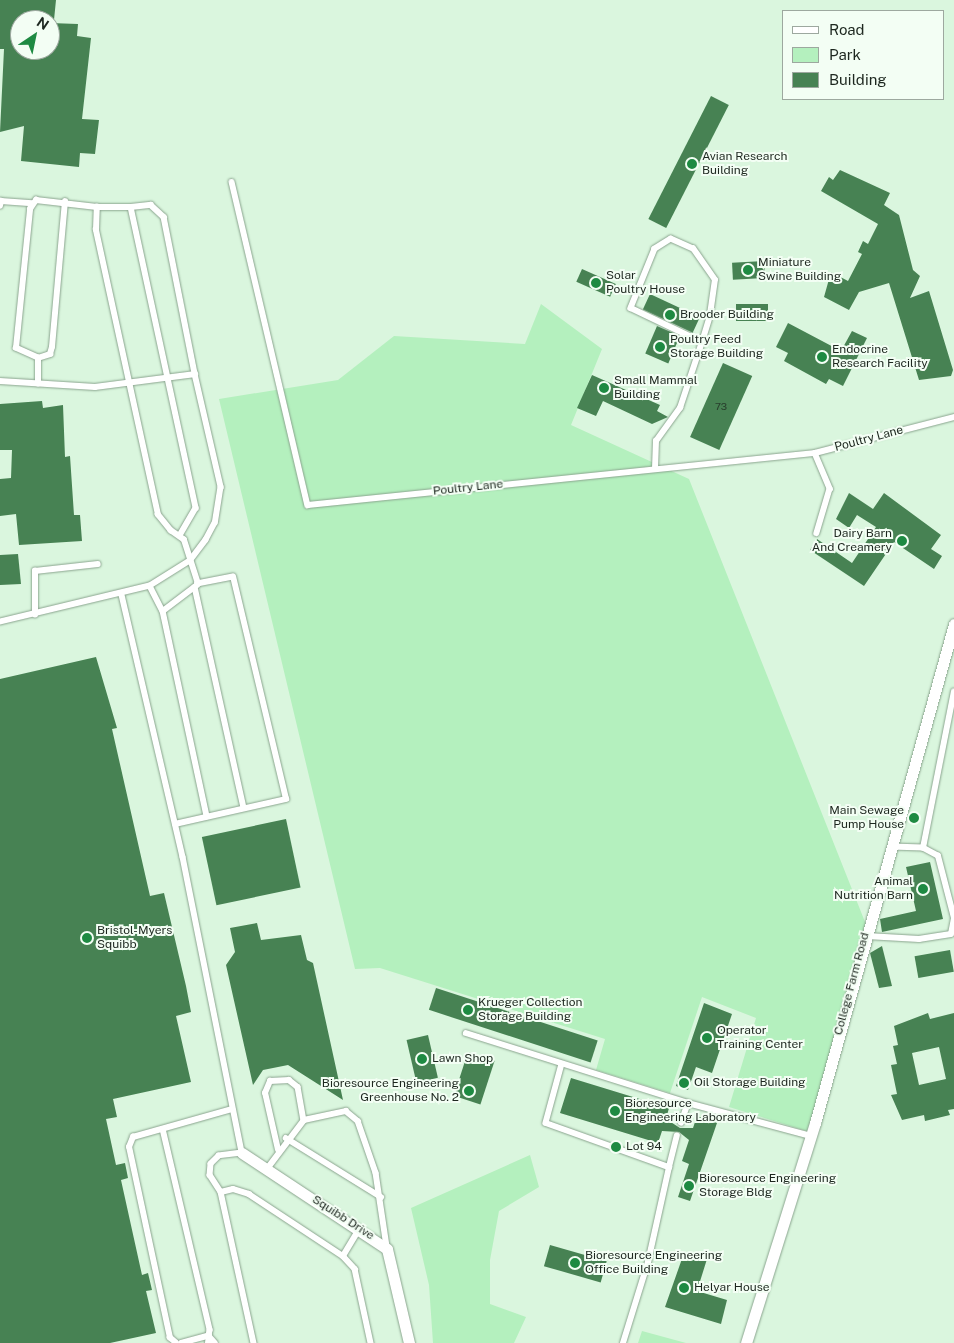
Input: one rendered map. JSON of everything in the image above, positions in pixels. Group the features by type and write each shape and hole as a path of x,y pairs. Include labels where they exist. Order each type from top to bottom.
{"street":[{"name":"College Farm Road","path":"746,1343 811,1136 890,847 951,647 954,624"},
{"name":"Squibb Drive","path":"242,1153 387,1249 409,1343"}],"lane":[{"name":"Poultry Lane","path":"232,182 308,504 815,453 954,417"},
{"path":"0,200 32,203 65,202 97,207 151,205 164,217 195,374 221,487 215,523 190,561 150,586 122,595 0,622"},
{"path":"32,203 16,348 38,358 50,354 52,347 65,202"},
{"path":"97,207 96,230 131,382 158,515 180,536 190,561 244,808"},
{"path":"131,207 196,508 180,536"},
{"path":"655,469 656,441 680,408 702,342 715,280 693,249 671,238 655,249 631,308 702,342"},
{"path":"38,358 38,384"},
{"path":"0,381 95,386 195,374"},
{"path":"815,453 830,489 817,533"},
{"path":"35,614 35,571 98,564"},
{"path":"163,611 196,585 233,577 286,799 175,824"},
{"path":"150,586 163,611 207,816"},
{"path":"122,595 175,824 242,1153 219,1156 211,1164 213,1185 221,1192 254,1343"},
{"path":"923,848 954,692"},
{"path":"865,935 919,939 951,934 954,918 946,874 938,856 923,848 890,847"},
{"path":"466,1033 688,1103 811,1136"},
{"path":"562,1064 546,1123 670,1167"},
{"path":"278,1150 265,1093 270,1081 289,1080 298,1087 304,1120"},
{"path":"681,1123 688,1103"},
{"path":"173,1343 129,1147 133,1137 232,1109"},
{"path":"267,1169 286,1138 304,1120 346,1112 358,1121 381,1197 387,1249"},
{"path":"163,1129 209,1336 208,1343"},
{"path":"623,1343 648,1262 677,1136"},
{"path":"286,1138 381,1197"},
{"path":"221,1192 233,1189 249,1194 343,1256 355,1269 371,1343"},
{"path":"343,1256 359,1229"},
{"path":"182,1343 209,1336"},
{"path":"209,1336 214,1343"}],"green space":[{"path":"541,304 602,349 571,425 689,479 869,932 816,1134 729,1107 756,1018 702,997 670,1093 596,1070 605,1039 380,968 355,969 219,399 338,380 394,336 525,344"},
{"path":"530,1155 539,1187 499,1211 490,1260 490,1304 526,1317 514,1343 433,1343 429,1285 411,1208"},
{"path":"642,1331 686,1343 638,1343"}],"building":[{"path":"0,0 56,0 55,10 10,10 10,60 60,60 60,23 78,24 77,36 91,38 82,119 99,120 95,154 80,153 79,167 21,161 24,126 0,132 4,49 0,49"},
{"name":"Avian Research Building","path":"711,96 729,105 666,228 648,219"},
{"path":"840,170 890,193 884,205 899,215 913,270 920,276 910,298 929,291 953,370 951,376 919,380 889,283 859,292 849,310 824,297 831,272 848,281 862,254 858,252 863,241 868,244 878,224 821,191 829,177 833,180"},
{"name":"Miniature Swine Building","path":"764,261 765,278 733,280 732,263"},
{"name":"Solar Poultry House","path":"582,269 616,284 610,297 576,282"},
{"name":"Brooder Building","path":"650,294 700,317 693,333 643,309"},
{"path":"736,304 768,304 768,321 736,321"},
{"name":"Endocrine Research Facility","path":"788,323 841,351 852,331 867,338 843,386 829,379 826,384 784,361 788,353 776,347"},
{"name":"Poultry Feed Storage Building","path":"657,326 680,336 668,363 645,354"},
{"path":"723,363 752,376 719,450 690,437"},
{"name":"Small Mammal Building","path":"592,375 660,405 657,411 668,417 652,424 603,401 596,416 577,408"},
{"path":"42,401 43,408 63,405 65,457 70,456 74,515 80,515 82,541 19,545 16,514 0,516 0,479 11,478 12,450 0,450 0,404"},
{"name":"Dairy Barn And Creamery","path":"849,493 873,509 884,493 941,535 931,549 942,556 934,569 894,542 864,586 810,550 817,539 852,563 876,527 857,515 849,528 836,519"},
{"path":"18,554 21,584 0,585 0,555"},
{"name":"Bristol-Myers Squibb","path":"96,657 117,728 112,729 150,896 164,893 191,1012 176,1016 191,1082 113,1099 117,1117 106,1119 116,1165 125,1163 128,1178 121,1180 142,1275 148,1273 152,1290 146,1291 156,1333 110,1343 0,1343 0,679"},
{"path":"286,819 301,887 216,905 202,837"},
{"name":"Animal Nutrition Barn","path":"930,862 943,919 882,932 880,919 916,911 906,867"},
{"path":"257,923 261,940 301,935 307,960 313,963 343,1100 288,1065 263,1070 253,1085 226,965 235,952 230,928"},
{"path":"882,946 892,986 879,988 870,953"},
{"path":"950,950 954,972 918,978 915,956"},
{"path":"436,988 598,1041 591,1062 429,1010"},
{"name":"Operator Training Center","path":"704,1003 732,1014 712,1073 696,1067 688,1090 676,1086"},
{"path":"928,1013 930,1019 954,1013 954,1109 948,1110 950,1115 925,1121 924,1115 902,1120 891,1095 897,1094 891,1065 897,1064 893,1046 898,1045 894,1026","holes":["939,1047 946,1079 919,1085 912,1053"]},
{"name":"Lawn Shop","path":"428,1035 438,1078 416,1083 407,1040"},
{"path":"468,1052 495,1061 480,1104 454,1096"},
{"name":"Bioresource Engineering Laboratory","path":"571,1078 669,1108 666,1119 680,1128 693,1128 697,1116 717,1123 690,1201 678,1197 689,1164 682,1161 689,1140 679,1132 662,1131 658,1143 560,1113"},
{"name":"Bioresource Engineering Office Building","path":"550,1245 607,1261 601,1282 544,1266"},
{"name":"Helyar House","path":"684,1253 707,1259 697,1291 727,1300 721,1324 665,1307"}],"place":[{"name":"Avian Research Building","path":"692,164"},
{"name":"Miniature Swine Building","path":"748,270"},
{"name":"Solar Poultry House","path":"596,283"},
{"name":"Brooder Building","path":"670,315"},
{"name":"Poultry Feed Storage Building","path":"660,347"},
{"name":"Endocrine Research Facility","path":"822,357"},
{"name":"Small Mammal Building","path":"604,388"},
{"name":"Dairy Barn And Creamery","path":"902,541"},
{"name":"Main Sewage Pump House","path":"914,818"},
{"name":"Animal Nutrition Barn","path":"923,889"},
{"name":"Bristol-Myers Squibb","path":"87,938"},
{"name":"Krueger Collection Storage Building","path":"468,1010"},
{"name":"Operator Training Center","path":"707,1038"},
{"name":"Lawn Shop","path":"422,1059"},
{"name":"Oil Storage Building","path":"684,1083"},
{"name":"Bioresource Engineering Greenhouse No. 2","path":"469,1091"},
{"name":"Bioresource Engineering Laboratory","path":"615,1111"},
{"name":"Lot 94","path":"616,1147"},
{"name":"Bioresource Engineering Storage Bldg","path":"689,1186"},
{"name":"Bioresource Engineering Office Building","path":"575,1263"},
{"name":"Helyar House","path":"684,1288"}]}
